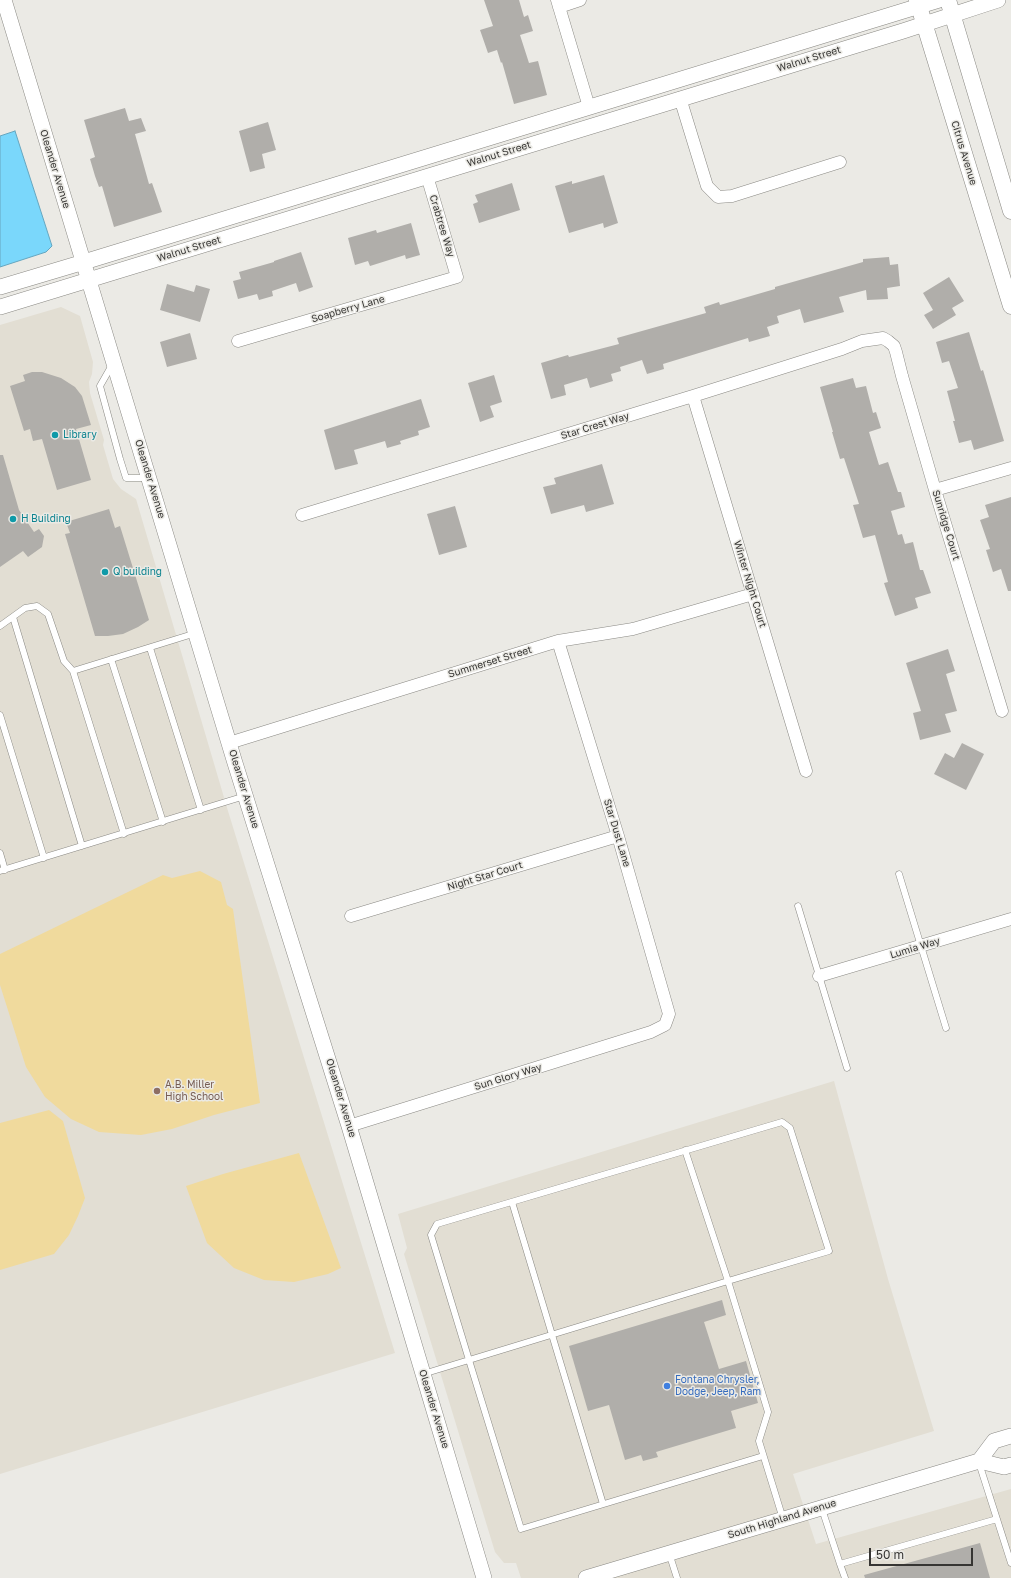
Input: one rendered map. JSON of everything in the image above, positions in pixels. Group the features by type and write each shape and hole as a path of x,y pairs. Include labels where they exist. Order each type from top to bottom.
{"main road":[{"name":"Citrus Avenue","path":"918,3 1011,306"},
{"path":"950,7 1011,211"}],"street":[{"name":"Oleander Avenue","path":"4,0 229,743 350,1126 484,1578"},
{"path":"580,0 558,3 589,107"},
{"name":"Walnut Street","path":"0,287 589,107 918,3 939,0"},
{"name":"Walnut Street","path":"0,307 924,24 950,7 998,0"},
{"path":"680,98 707,186 718,197 732,196 840,162"},
{"name":"Crabtree Way","path":"427,176 458,277"},
{"name":"Soapberry Lane","path":"238,341 458,277"},
{"name":"Star Crest Way","path":"302,515 842,350 862,341 882,338 888,340"},
{"name":"Sunridge Court","path":"888,340 894,346 896,352 935,490 1002,711"},
{"name":"Winter Night Court","path":"693,396 806,771"},
{"path":"935,490 1011,468"},
{"name":"Summerset Street","path":"229,743 558,641 634,629 753,594"},
{"name":"Star Dust Lane","path":"558,641 618,836 669,1014 665,1025"},
{"name":"Night Star Court","path":"351,916 618,836"},
{"name":"Lumia Way","path":"819,976 1011,919"},
{"name":"Sun Glory Way","path":"350,1126 651,1032 665,1025"},
{"path":"978,1461 994,1441 1011,1436"},
{"name":"South Highland Avenue","path":"586,1578 978,1461 1004,1467 1011,1465"}],"lane":[{"path":"114,362 100,386 120,460 126,478 142,478 149,476"},
{"path":"0,626 25,608 37,606 48,614 64,661 73,671 124,834"},
{"path":"13,617 82,846"},
{"path":"73,671 196,633"},
{"path":"150,648 201,810"},
{"path":"111,660 162,822"},
{"path":"0,715 44,858"},
{"path":"0,853 3,870 246,796"},
{"path":"899,874 946,1028"},
{"path":"798,906 847,1068"},
{"path":"424,1374 469,1360 553,1335 728,1281 829,1251 790,1128 782,1122 437,1224 431,1235 469,1360 521,1529 763,1456"},
{"path":"685,1150 728,1281 768,1412 759,1441 783,1518"},
{"path":"512,1202 603,1504"},
{"path":"978,1461 1011,1563"},
{"path":"821,1507 845,1578"},
{"path":"840,1564 997,1519"},
{"path":"669,1553 677,1578"}],"shaded area":[{"name":"A.B. Miller High School","path":"61,307 80,316 93,362 92,374 89,382 90,393 104,440 103,445 113,479 121,489 136,499 228,811 395,1353 0,1474 0,325"},
{"path":"200,871 221,882 227,905 233,909 260,1103 214,1115 172,1129 141,1135 99,1132 71,1119 45,1097 26,1067 0,985 0,954 163,875 172,878"},
{"path":"834,1081 888,1279 934,1431 793,1474 816,1544 1011,1489 1011,1578 521,1578 516,1563 504,1563 495,1552 404,1254 407,1248 398,1214"},
{"path":"49,1110 63,1121 85,1198 69,1235 54,1254 0,1270 0,1123"},
{"path":"299,1153 341,1268 328,1274 294,1282 264,1280 234,1268 207,1243 186,1186"}],"water":[{"path":"15,131 52,246 46,252 0,267 0,136"}],"building":[{"path":"484,0 519,0 524,17 528,15 533,31 520,35 529,63 538,61 547,95 514,104 497,50 488,53 480,30 493,26"},
{"path":"125,108 129,121 141,118 146,131 135,134 149,184 152,183 162,212 114,227 102,186 99,187 90,159 95,157 84,120"},
{"path":"268,122 276,150 262,154 265,168 250,172 239,131"},
{"path":"604,175 618,223 604,228 603,223 569,233 555,186 572,181 572,184"},
{"path":"512,183 520,210 479,223 473,204 478,202 475,195"},
{"path":"411,223 420,255 406,259 405,255 370,266 368,261 355,265 348,238 376,230 377,233"},
{"path":"301,252 313,287 299,292 296,283 272,291 273,296 259,300 257,294 238,299 233,281 241,279 239,272 274,262"},
{"path":"889,257 890,265 898,264 900,286 887,288 888,299 867,300 866,290 839,297 844,312 804,323 800,309 777,316 779,323 767,327 770,336 749,342 748,338 663,364 664,369 647,374 642,360 620,367 621,371 611,374 613,381 590,388 587,378 564,385 566,395 551,399 541,363 568,355 569,357 619,344 617,338 706,313 704,307 719,302 720,305 775,289 775,287 863,262 863,259"},
{"path":"949,277 964,301 952,308 956,315 933,329 924,315 933,310 923,293"},
{"path":"167,284 194,292 196,285 210,289 200,322 160,310"},
{"path":"969,332 981,371 983,370 1004,441 974,450 971,440 959,443 947,391 958,388 949,361 942,363 936,342"},
{"path":"190,333 197,359 167,367 160,342"},
{"name":"Library","path":"32,372 42,372 61,378 75,387 82,396 91,425 76,429 91,480 57,490 42,439 33,441 30,429 24,431 10,386 25,381 23,375"},
{"path":"494,375 502,402 490,406 494,417 480,422 468,383"},
{"path":"853,378 856,388 866,386 873,413 876,412 881,428 869,432 879,465 888,462 898,492 901,492 905,507 891,511 898,535 902,534 905,544 913,542 920,570 923,570 931,593 915,598 918,608 895,616 884,583 888,582 875,535 863,538 853,505 859,504 844,458 840,459 820,387"},
{"path":"421,399 430,427 418,431 419,435 400,441 401,444 387,448 385,441 354,450 358,464 335,470 324,430"},
{"name":"H Building","path":"0,455 3,455 19,510 34,532 39,529 44,536 42,547 28,557 23,551 0,567"},
{"path":"602,464 614,504 586,512 584,505 551,514 543,487 556,484 554,478"},
{"path":"1011,497 1011,591 1008,591 1001,569 993,572 986,550 990,549 980,520 989,517 985,505"},
{"path":"455,506 467,547 439,555 427,514"},
{"name":"Q building","path":"109,509 115,528 120,526 149,620 123,634 95,636 65,534 70,533 66,522"},
{"path":"948,649 955,671 946,674 957,711 945,714 951,732 920,740 913,713 921,711 906,663"},
{"path":"962,743 984,754 966,790 934,774 945,753 954,758"},
{"name":"Fontana Chrysler, Dodge, Jeep, Ram","path":"722,1300 726,1315 704,1322 719,1369 746,1361 758,1403 731,1411 736,1428 656,1452 658,1457 643,1461 641,1455 625,1460 609,1405 588,1411 569,1346"},
{"path":"980,1543 990,1578 865,1578 864,1575"}],"place":[{"name":"Library","path":"55,435"},
{"name":"H Building","path":"13,519"},
{"name":"Q building","path":"105,572"},
{"name":"A.B. Miller High School","path":"157,1091"},
{"name":"Fontana Chrysler, Dodge, Jeep, Ram","path":"667,1386"}]}
